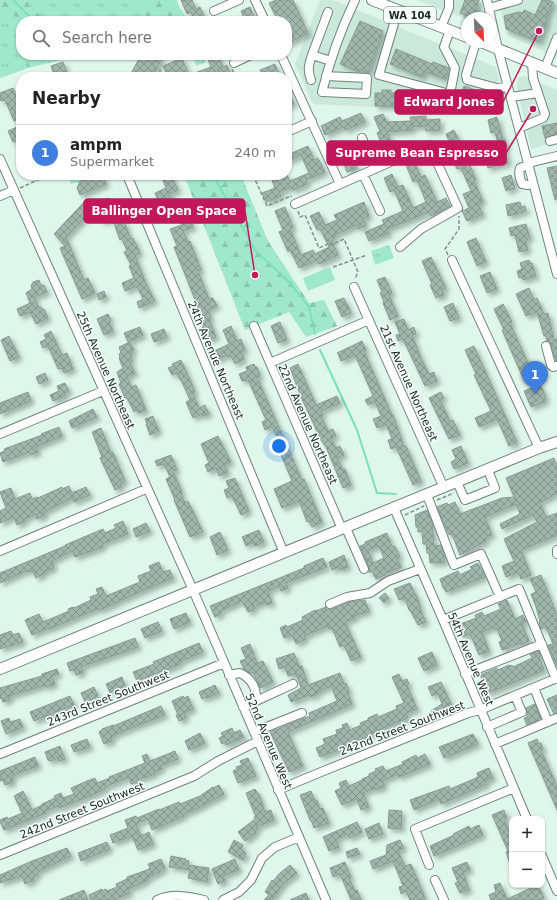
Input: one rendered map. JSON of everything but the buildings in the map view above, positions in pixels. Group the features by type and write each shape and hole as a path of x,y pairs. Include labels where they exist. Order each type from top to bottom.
{"main road":[{"name":"WA 104","path":"372,0 461,34"},
{"path":"498,49 557,73"},
{"path":"0,669 539,448 557,442"}],"street":[{"path":"214,11 239,0"},
{"path":"255,0 263,16"},
{"path":"326,76 367,78 366,94 322,92 326,76 346,20 355,0"},
{"path":"398,10 379,75 450,94 455,68 444,47 449,0"},
{"path":"518,0 488,4 498,49 528,164 556,263 557,274"},
{"path":"311,80 308,73 308,66 328,12"},
{"path":"545,68 557,38"},
{"path":"474,48 466,75 467,80 497,88 508,87"},
{"path":"312,55 331,62"},
{"path":"234,63 240,60"},
{"path":"283,60 289,72"},
{"path":"519,128 543,118 545,114 533,78 532,62"},
{"path":"292,78 340,184"},
{"path":"511,97 538,94"},
{"path":"292,130 312,121"},
{"path":"362,138 375,169"},
{"path":"295,204 429,145 458,208 421,229 400,247"},
{"path":"528,164 557,156"},
{"name":"25th Avenue Northeast","path":"0,159 146,489 193,590"},
{"path":"363,174 380,211"},
{"name":"24th Avenue Northeast","path":"129,180 284,553"},
{"path":"0,196 14,190"},
{"path":"452,260 539,448"},
{"name":"21st Avenue Northeast","path":"354,287 444,488"},
{"path":"270,363 369,320"},
{"name":"22nd Avenue Northeast","path":"254,326 344,529 364,569"},
{"path":"546,346 551,365 553,367 557,366"},
{"path":"0,434 103,391"},
{"path":"457,482 465,500 495,488 488,470"},
{"path":"0,551 146,489"},
{"path":"427,495 454,565 481,554 500,597"},
{"name":"54th Avenue West","path":"394,508 526,816"},
{"path":"330,604 347,597 370,593 388,582 420,569"},
{"path":"442,620 519,589 557,678"},
{"name":"52nd Avenue West","path":"193,590 326,900"},
{"path":"465,674 542,644"},
{"name":"243rd Street Southwest","path":"0,754 224,663"},
{"path":"229,675 240,673 247,677 252,682 257,692 256,701"},
{"name":"242nd Street Southwest","path":"278,790 557,678"},
{"path":"243,707 293,684"},
{"path":"534,688 548,722"},
{"path":"487,727 522,712 515,696"},
{"path":"254,732 302,713"},
{"path":"495,744 557,718"},
{"name":"242nd Street Southwest","path":"0,855 194,776 218,761 258,741"},
{"path":"429,865 415,829 514,788"},
{"path":"222,900 239,892 251,880 262,858 275,847 299,837"},
{"path":"545,863 557,891"},
{"path":"435,880 444,900"},
{"path":"157,900 163,897 177,895 204,900"}],"path":[{"path":"14,190 37,180"},
{"path":"255,180 267,206 291,196 300,217 305,215 319,248 330,243 331,245 344,239 358,272 352,286 354,287"},
{"path":"452,260 445,248 459,229 458,208"},
{"path":"333,267 367,255"}],"shaded area":[{"path":"320,0 333,0 496,67 505,103 489,108 456,111 313,104 295,64"},
{"path":"417,0 480,0 483,12 461,12 461,17"},
{"path":"497,0 557,0 557,57 508,36"},
{"path":"524,76 557,90 557,142 531,149 517,88 518,78"}],"green space":[{"path":"0,0 150,0 154,16 16,16 16,60 26,60 28,68 0,78"},
{"path":"0,0 25,0 40,16 16,16 16,18 12,9 0,9"},
{"path":"144,0 177,0 179,7 186,16 146,16"},
{"path":"26,60 61,60 28,68"},
{"path":"194,60 205,60 206,62 196,66"},
{"path":"70,180 80,180 79,182 71,184"},
{"path":"186,180 243,180 268,241 309,303 324,300 337,326 306,337 289,312 245,330"},
{"path":"389,245 394,258 375,265 371,251"},
{"path":"330,267 335,280 308,291 303,278"}],"waterway":[{"path":"13,0 29,16"},
{"path":"216,180 255,250 290,283 309,307 315,334"},
{"path":"320,350 357,430 377,493 396,494"}],"place":[{"name":"Edward Jones","path":"539,31"},
{"name":"Supreme Bean Espresso","path":"533,109"},
{"name":"Ballinger Open Space","path":"255,275"},
{"name":"ampm","path":"535,394"}]}
